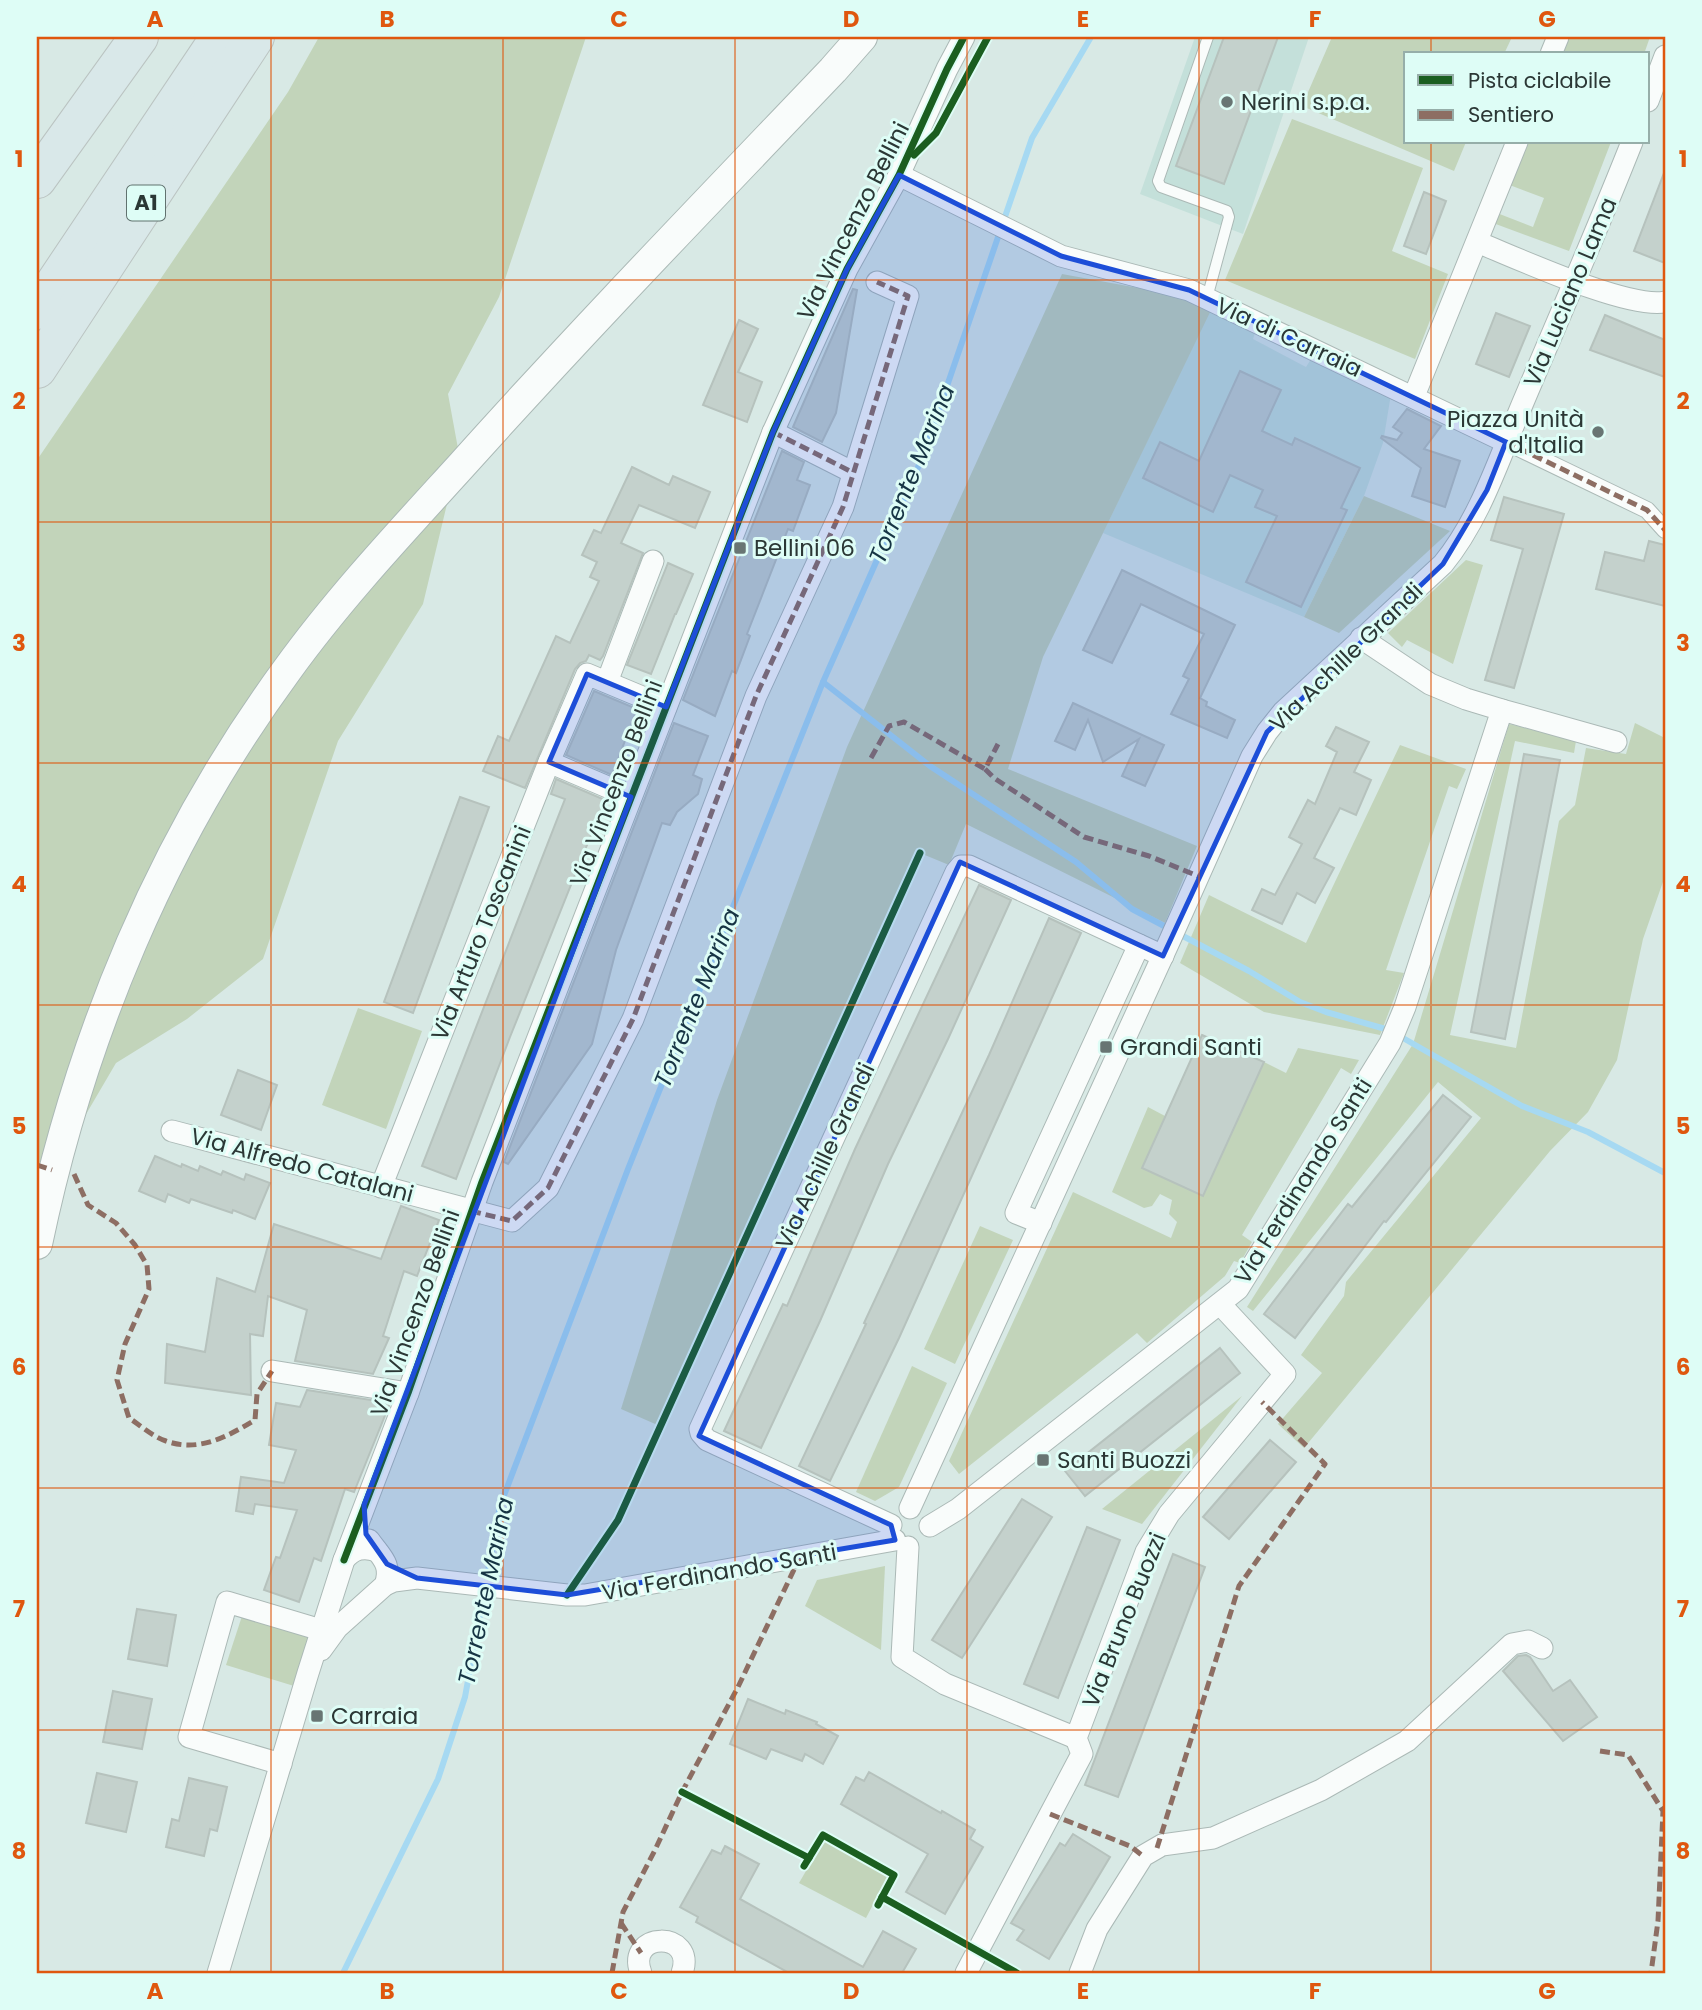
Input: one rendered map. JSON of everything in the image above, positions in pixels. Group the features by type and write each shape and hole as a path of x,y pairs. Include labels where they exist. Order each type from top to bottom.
{"highway":[{"path":"37,179 138,37"},
{"name":"A1","path":"37,310 220,37"},
{"name":"A1","path":"37,369 256,37"}],"main road":[{"path":"37,1244 52,1170 77,1084 143,915 213,784 287,669 351,590 538,381 862,37"}],"street":[{"name":"Via Vincenzo Bellini","path":"218,1973 342,1564 408,1393 471,1211 773,432 847,269 899,175 964,37"},
{"path":"1650,96 1665,57"},
{"path":"1414,396 1516,144"},
{"name":"Via Luciano Lama","path":"1506,442 1631,144"},
{"name":"Via di Carraia","path":"899,175 1061,256 1189,290 1207,298 1647,510 1665,530"},
{"path":"1477,242 1575,281 1644,302 1665,302"},
{"path":"773,432 852,472 908,296 877,282"},
{"name":"Via Achille Grandi","path":"910,1508 1167,948 1252,756 1266,732 1283,712 1443,564 1457,547 1487,490 1506,442"},
{"name":"Via Alfredo Catalani","path":"172,1131 512,1221 548,1188 633,1019 755,696 843,506 852,472"},
{"path":"653,561 607,682 666,707"},
{"path":"1361,638 1430,684 1466,699 1616,742"},
{"name":"Via Arturo Toscanini","path":"381,1187 549,762 587,674 607,682"},
{"name":"Via Ferdinando Santi","path":"382,1572 418,1579 567,1595 608,1593 898,1537 915,1546 926,1539 930,1527 958,1510 1238,1289 1390,1043 1405,1007 1502,710"},
{"path":"549,762 631,797"},
{"name":"Via Achille Grandi","path":"898,1537 707,1440 701,1433 701,1423 958,869 961,866 969,866 1139,945 1167,948"},
{"path":"1041,1223 1016,1213 1139,945"},
{"name":"Via Bruno Buozzi","path":"966,1973 1082,1754 1076,1738 1151,1543 1169,1514 1285,1374 1220,1304"},
{"name":"Via Vincenzo Bellini","path":"272,1371 408,1393"},
{"path":"364,1505 364,1527 382,1572"},
{"path":"930,1527 929,1520 922,1511 910,1508 895,1515 902,1657 945,1684 1076,1738"},
{"path":"370,1549 382,1572 366,1595 352,1592 343,1581 342,1564 355,1550 370,1549"},
{"name":"Via Vincenzo Bellini","path":"307,1673 337,1628 382,1572"},
{"path":"281,1764 189,1737 227,1602 321,1630"},
{"path":"1080,1973 1097,1929 1143,1856 1162,1845 1213,1838 1321,1790 1407,1741 1512,1644 1528,1641 1542,1648"},
{"path":"641,1973 638,1960 640,1953 651,1943 658,1941 672,1943 678,1948 684,1961 682,1973"}],"lane":[{"path":"1207,298 1229,217 1227,211 1161,187 1158,181 1208,37"}],"highlighted area":[{"path":"899,175 1061,256 1189,290 1506,442 1487,490 1443,564 1267,732 1163,956 960,862 699,1436 891,1525 895,1540 567,1595 417,1578 387,1564 366,1534 364,1505 631,797 549,762 587,674 666,707 773,432 847,269"}],"shaded area":[{"path":"319,37 586,37 499,297 448,394 459,454 423,604 338,741 263,959 187,1019 116,1063 37,1198 37,460 288,92"},
{"path":"1195,37 1309,37 1243,234 1140,194"},
{"path":"1332,37 1512,37 1505,52 1404,52 1404,144 1465,144 1454,171 1302,106"},
{"path":"1562,37 1650,37 1645,52 1557,52"},
{"path":"1292,119 1423,168 1392,251 1448,274 1415,359 1225,280"},
{"path":"1522,144 1610,144 1569,251 1493,223 1497,213 1533,227 1544,198 1507,184"},
{"path":"1062,274 1215,302 1043,657 1008,769 1197,846 1165,923 966,824 949,865 920,853 662,1427 621,1409 717,1100 847,747"},
{"path":"1210,310 1256,330 1253,339 1306,367 1313,356 1391,394 1383,443 1364,496 1304,617 1103,533"},
{"path":"1364,496 1450,531 1339,633 1304,617"},
{"path":"1466,560 1483,565 1453,664 1407,640 1402,647 1388,633"},
{"path":"1635,723 1665,738 1665,876 1643,939 1617,1060 1588,1112 1550,1151 1304,1448 1278,1424 1322,1373 1301,1355 1344,1296 1346,1282 1481,1118 1438,1082 1253,1311 1247,1307 1413,1044 1509,724 1576,741 1574,753 1515,741 1450,1035 1516,1048 1559,821 1575,805 1586,748 1626,754"},
{"path":"1400,745 1466,769 1457,789 1449,786 1386,970 1404,973 1380,1035 1264,1012 1180,963 1209,895 1306,943"},
{"path":"358,1008 422,1031 386,1129 322,1105"},
{"path":"1298,1048 1359,1060 1351,1074 1341,1068 1242,1235 1252,1242 1240,1263 1234,1261 1225,1276 1147,1343 1137,1333 959,1474 949,1461 1073,1192 1171,1238 1177,1222 1169,1214 1172,1200 1160,1194 1152,1206 1144,1208 1112,1192 1148,1107 1165,1116 1142,1168 1203,1195 1264,1062 1286,1073"},
{"path":"980,1226 1013,1240 955,1364 924,1349"},
{"path":"912,1366 947,1383 899,1487 875,1501 856,1492"},
{"path":"1242,1396 1142,1524 1102,1509"},
{"path":"885,1566 881,1650 805,1606 817,1580"},
{"path":"242,1616 310,1637 294,1686 226,1665"},
{"path":"824,1840 888,1876 866,1918 799,1883"}],"building":[{"name":"Nerini s.p.a.","path":"1224,37 1278,37 1224,184 1176,166"},
{"path":"1665,173 1665,263 1634,251"},
{"path":"1424,192 1446,201 1426,254 1404,246"},
{"path":"853,289 857,290 836,413 822,442 793,427"},
{"path":"1496,313 1530,326 1509,377 1476,364"},
{"path":"1605,315 1665,340 1665,377 1590,350"},
{"path":"739,320 758,329 738,372 762,382 747,422 703,405"},
{"path":"1240,371 1281,390 1262,431 1292,445 1295,438 1360,468 1341,508 1347,510 1301,607 1246,582 1277,516 1255,507 1263,490 1230,475 1213,512 1143,478 1160,442 1199,461"},
{"path":"1407,409 1441,426 1424,449 1460,461 1445,507 1412,496 1421,468 1381,438 1382,436 1397,440 1402,433 1393,427"},
{"path":"782,451 804,462 797,480 810,485 793,531 788,529 747,634 750,636 736,673 732,671 715,716 683,700"},
{"path":"632,467 669,485 673,476 710,492 695,528 639,505 621,543 643,553 603,656 600,660 589,655 586,661 575,669 525,788 483,771 498,736 509,741 556,636 570,643 599,581 590,577 597,562 582,555 594,530 601,533"},
{"path":"1504,497 1564,514 1514,688 1485,680 1523,549 1491,540"},
{"path":"1649,541 1665,545 1665,606 1596,589 1605,552 1644,561"},
{"path":"668,563 693,574 651,674 627,665"},
{"path":"1122,570 1235,625 1200,698 1207,702 1206,706 1235,720 1227,738 1171,714 1189,679 1183,676 1204,634 1141,604 1112,663 1083,650"},
{"path":"594,691 637,709 612,775 566,755"},
{"path":"1073,703 1164,745 1145,786 1122,776 1139,739 1103,762 1088,720 1075,750 1055,741"},
{"path":"674,723 708,736 693,775 702,779 698,794 677,812 670,825 662,823 616,950 592,1044 508,1164 504,1162"},
{"path":"1336,727 1369,742 1354,772 1371,780 1356,815 1340,808 1314,858 1334,868 1315,903 1297,893 1282,924 1252,910 1262,889 1275,895 1302,844 1289,837 1308,800 1315,804 1337,752 1326,746"},
{"path":"1524,754 1560,760 1505,1039 1471,1032"},
{"path":"556,779 605,800 456,1179 422,1166 565,799 551,794"},
{"path":"460,797 489,807 413,1013 384,1002"},
{"path":"979,885 1011,900 888,1164 761,1448 724,1431 783,1304 787,1306 855,1149"},
{"path":"1049,918 1081,933 899,1338 830,1481 799,1466 989,1055"},
{"path":"1202,1035 1264,1062 1203,1196 1142,1168"},
{"path":"238,1070 277,1085 261,1130 221,1115"},
{"path":"1443,1095 1471,1117 1386,1222 1384,1221 1295,1338 1264,1314 1348,1204 1352,1207"},
{"path":"155,1156 198,1171 200,1166 221,1175 223,1171 244,1180 246,1174 270,1183 255,1219 191,1199 189,1203 168,1194 165,1202 139,1191"},
{"path":"401,1206 439,1220 417,1276 404,1271 383,1336 389,1338 373,1374 295,1361 307,1310 268,1296 263,1336 250,1334 251,1395 165,1383 167,1344 205,1352 217,1278 255,1292 274,1224 381,1259"},
{"path":"1220,1348 1240,1373 1085,1496 1065,1471"},
{"path":"307,1390 390,1403 354,1492 345,1489 321,1561 314,1558 299,1602 264,1590 276,1557 280,1558 297,1510 255,1504 253,1514 236,1511 241,1477 284,1483 296,1450 269,1445 276,1403 300,1407"},
{"path":"1270,1440 1296,1462 1229,1539 1203,1517"},
{"path":"1022,1499 1052,1517 962,1658 932,1640"},
{"path":"1087,1527 1120,1540 1058,1698 1024,1684"},
{"path":"1173,1554 1205,1567 1118,1797 1085,1785"},
{"path":"137,1609 176,1615 167,1666 128,1659"},
{"path":"1526,1655 1553,1691 1570,1680 1597,1717 1563,1741 1503,1671 1518,1656"},
{"path":"113,1691 152,1699 142,1749 103,1742"},
{"path":"748,1699 785,1714 786,1710 817,1722 816,1724 838,1736 823,1764 805,1754 802,1761 771,1749 766,1759 730,1744"},
{"path":"869,1772 975,1830 970,1839 983,1847 945,1914 906,1892 928,1854 841,1804 856,1777 864,1781"},
{"path":"97,1773 137,1782 126,1832 86,1823"},
{"path":"189,1778 227,1787 217,1831 210,1829 204,1856 166,1847 172,1819 179,1821"},
{"path":"1073,1834 1110,1857 1049,1959 1017,1940 1024,1930 1011,1923 1060,1843 1065,1846"},
{"path":"725,1846 759,1864 740,1899 863,1967 883,1931 916,1949 902,1973 789,1973 696,1922 698,1917 680,1907 712,1850 721,1854"}],"waterway":[{"name":"Torrente Marina","path":"343,1973 438,1779 465,1697 500,1506 628,1169 823,682 923,456 1032,138 1091,37"},
{"path":"823,682 930,766 1076,862 1132,909 1249,971 1300,1002 1389,1030 1522,1106 1588,1132 1665,1173"}],"marked path":[{"path":"471,1211 512,1221 548,1188 633,1019 756,696 843,507 908,296 877,282"},
{"path":"773,432 852,472"},
{"path":"1506,442 1647,510 1665,530"},
{"path":"871,758 889,726 904,722 985,769 998,744"},
{"path":"985,769 994,778 1084,837 1149,856 1198,876"},
{"path":"37,1165 52,1170"},
{"path":"74,1174 88,1205 116,1223 135,1245 147,1265 149,1289 125,1344 117,1380 129,1418 166,1441 190,1445 213,1441 255,1420 257,1394 272,1371"},
{"path":"1157,1848 1239,1586 1325,1464 1262,1402"},
{"path":"612,1973 623,1912 738,1687 800,1557"},
{"path":"1600,1751 1628,1755 1663,1811 1658,1921 1651,1973"},
{"path":"1050,1814 1130,1846 1143,1856"},
{"path":"621,1923 641,1953"}],"cycle path":[{"path":"344,1560 408,1393 482,1182 773,432 847,269 899,175 964,37"},
{"path":"914,155 936,133 988,37"},
{"path":"567,1595 618,1520 920,853"},
{"path":"682,1792 809,1858"},
{"path":"804,1866 823,1835 894,1875 878,1905"},
{"path":"882,1897 1017,1973"}],"place":[{"name":"Nerini s.p.a.","path":"1227,102"},
{"name":"Piazza Unità d'Italia","path":"1598,432"},
{"name":"Bellini 06","path":"740,548"},
{"name":"Grandi Santi","path":"1106,1047"},
{"name":"Santi Buozzi","path":"1043,1460"},
{"name":"Carraia","path":"317,1716"}]}
